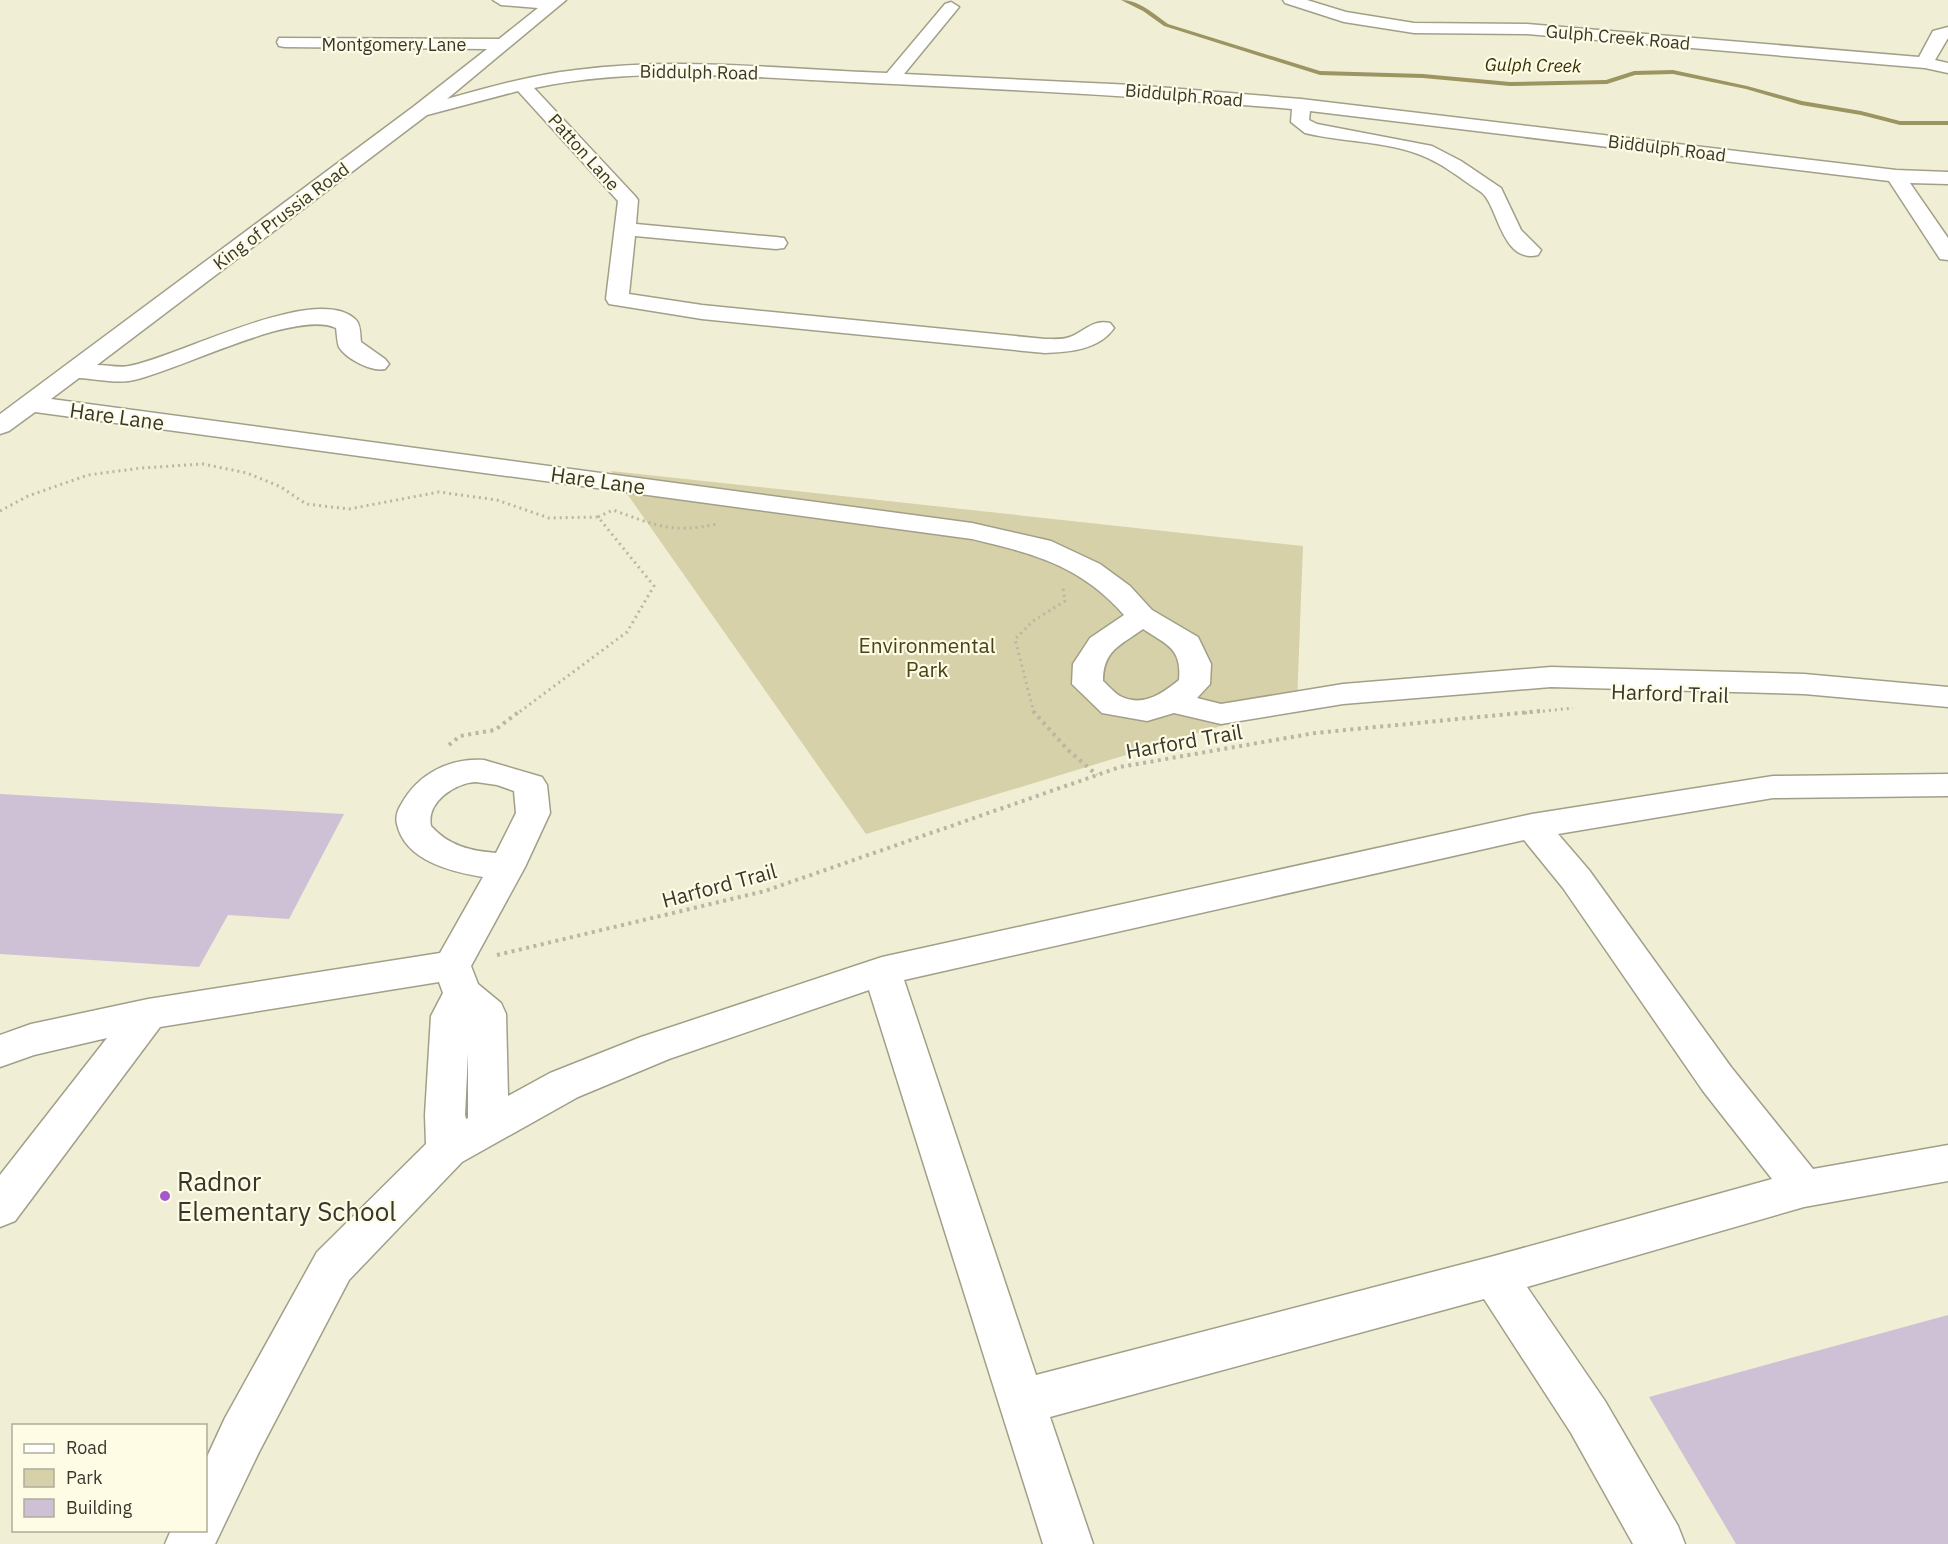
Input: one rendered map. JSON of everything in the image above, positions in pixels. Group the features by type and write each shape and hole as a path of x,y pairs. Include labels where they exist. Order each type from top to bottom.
{"street":[{"path":"501,0 555,2"},
{"name":"Gulph Creek Road","path":"1291,0 1344,17 1414,28 1527,29 1925,63 1948,68"},
{"name":"King of Prussia Road","path":"0,426 420,111 555,2"},
{"path":"892,79 902,63 921,45 951,8"},
{"path":"1527,29 1528,10"},
{"path":"1925,63 1939,35 1948,32"},
{"name":"Montgomery Lane","path":"285,42 502,44"},
{"name":"Biddulph Road","path":"420,111 522,85 576,75 627,71 700,70 1133,90 1301,104 1896,176 1948,178"},
{"name":"Patton Lane","path":"522,85 627,200 616,298 702,312 1045,346 1073,345 1101,328"},
{"path":"1301,104 1300,122 1312,129 1425,150 1454,165 1494,192 1512,233 1530,250"},
{"path":"1896,176 1948,254"},
{"path":"625,229 776,243"},
{"path":"75,371 130,374 262,328 308,316 332,317 347,324 350,345 377,364"},
{"name":"Hare Lane","path":"31,404 972,531 1041,547 1090,570 1120,592 1142,616 1187,644 1196,664 1194,684 1172,702 1148,711 1113,706 1088,684 1088,664 1101,645 1142,616"},
{"path":"1172,702 1221,714 1343,694 1551,677 1804,684 1948,698"},
{"path":"447,1150 445,1115 450,1016 457,980 532,813 530,785 506,775 467,771 434,784 415,807 411,820 415,831 432,849 450,858 474,864 507,867"},
{"path":"207,1509 242,1435 333,1266 447,1150 564,1085 655,1048 882,971 1532,826 1773,787 1948,785"},
{"path":"1532,826 1576,879 1717,1079 1804,1189"},
{"path":"882,971 1068,1544"},
{"path":"0,1051 32,1040 148,1014 457,980"},
{"path":"457,980 487,1014 488,1126"},
{"path":"0,1208 148,1014"},
{"path":"1022,1402 1494,1276 1804,1189 1948,1164"},
{"path":"1494,1276 1588,1417 1660,1544"}],"path":[{"path":"0,511 28,496 88,475 141,468 203,464 247,473 281,487 306,504 350,509 439,492 497,500 549,518 598,517 613,510 661,527 690,530 724,523"},
{"path":"452,777 442,750 460,736 495,730 627,632 641,612 654,586 598,517"},
{"path":"1062,581 1065,601 1033,621 1016,639 1032,710 1068,750 1098,775"},
{"name":"Harford Trail","path":"457,980 765,891 1120,767 1315,733 1581,707"}],"green space":[{"name":"Environmental Park","path":"611,471 1303,546 1297,703 866,834"}],"building":[{"path":"0,794 344,814 289,919 228,915 199,967 0,954"},
{"path":"1948,1315 1948,1544 1736,1544 1649,1397"}],"waterway":[{"name":"Gulph Creek","path":"1124,0 1145,10 1166,25 1320,73 1423,76 1510,84 1607,82 1634,73 1673,72 1747,88 1801,103 1861,113 1900,123 1948,123"}],"place":[{"name":"Radnor Elementary School","path":"165,1196"}]}
